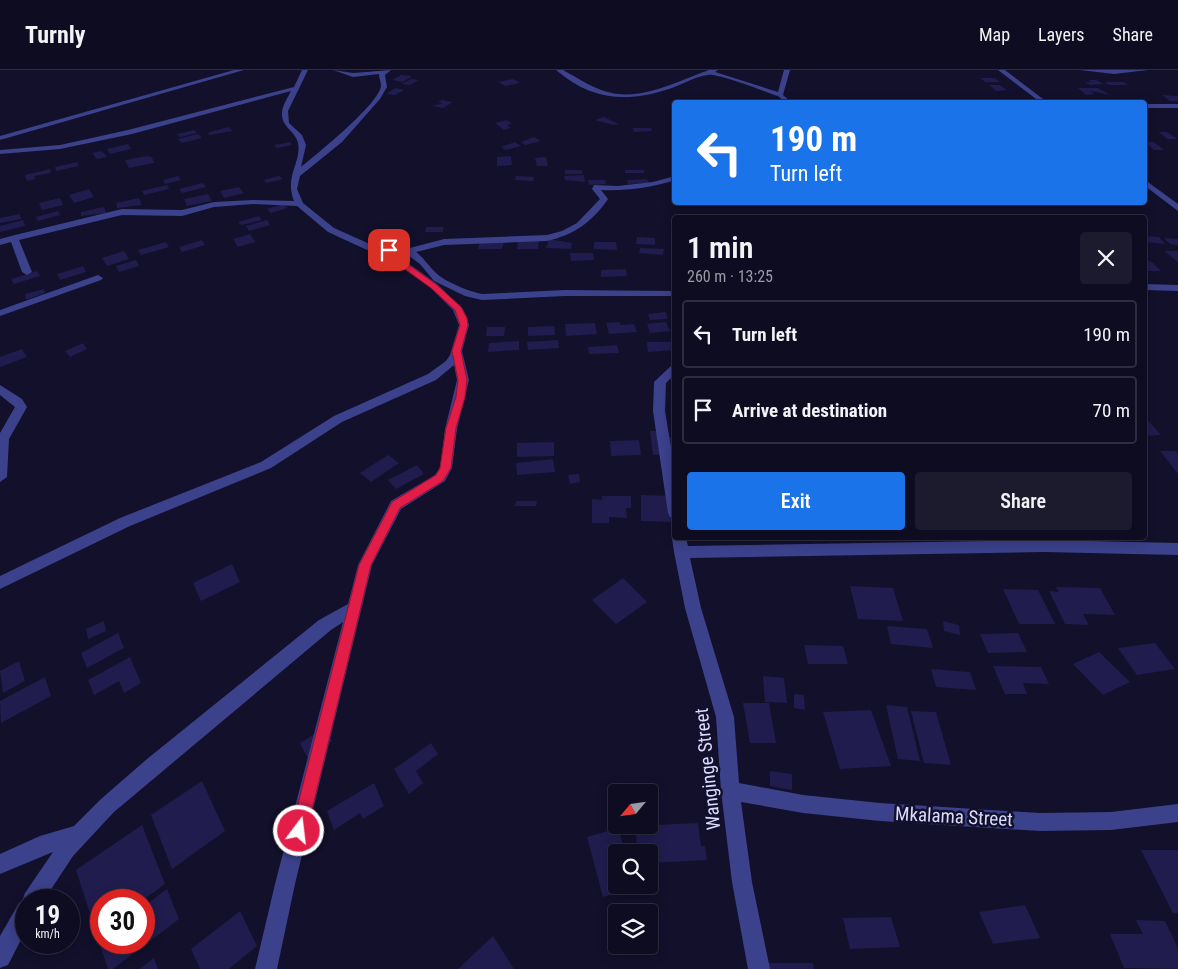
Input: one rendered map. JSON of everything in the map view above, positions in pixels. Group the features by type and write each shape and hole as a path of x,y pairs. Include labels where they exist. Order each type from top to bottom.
{"street":[{"path":"0,138 241,70"},
{"path":"305,70 285,111 288,128 301,142 293,189 299,204 331,230 359,244 406,252 444,242 547,238 563,235 582,226 584,220 599,207 604,199 596,189 597,187 618,188 654,184 672,179"},
{"path":"336,70 353,75 386,71"},
{"path":"559,70 605,93 627,96 712,71 780,95 786,100"},
{"path":"780,95 787,70"},
{"path":"1001,70 1041,100"},
{"path":"1083,70 1145,70"},
{"path":"295,176 339,140 378,98 384,87 382,75 386,71"},
{"path":"0,152 60,147 129,132 296,88"},
{"path":"1147,106 1178,106"},
{"path":"1147,184 1178,208"},
{"path":"0,242 122,212 182,213 214,206 253,202 299,204"},
{"path":"14,238 27,272"},
{"path":"0,583 125,522 266,465 338,419 432,377 450,363 464,325 458,309 434,286 382,249"},
{"path":"406,252 423,262 437,279 468,294 490,298 565,293 582,300 624,301 672,294"},
{"path":"0,313 98,278"},
{"path":"1147,287 1178,288"},
{"path":"266,969 284,884 322,742 352,609 365,565 391,511 399,502 440,478 446,468 451,428 460,397 462,380 456,351"},
{"path":"672,371 660,382 659,411 672,494"},
{"path":"0,389 18,402 21,407 3,440 0,477"},
{"path":"680,545 1044,546 1178,549"},
{"name":"Wanginge Street","path":"680,545 693,608 723,705 730,791 749,927 758,969"},
{"path":"38,889 50,869 79,834 117,795 325,625 352,609"},
{"name":"Mkalama Street","path":"730,791 804,804 880,812 1040,822 1111,821 1178,813"},
{"path":"0,864 40,846 79,834"},
{"path":"0,957 15,930"}],"building":[{"path":"401,75 412,76 403,82 392,80"},
{"path":"980,78 995,78 1000,82 985,82"},
{"path":"411,79 419,80 410,85 402,84"},
{"path":"513,79 520,83 505,86 498,82"},
{"path":"1089,80 1096,80 1104,84 1090,85 1085,82 1091,82"},
{"path":"1105,82 1124,82 1128,85 1109,85"},
{"path":"989,85 1000,85 1007,90 996,91"},
{"path":"395,88 404,90 395,95 386,94"},
{"path":"1078,88 1098,88 1110,95 1090,91 1095,94 1086,95"},
{"path":"1162,95 1178,96 1178,101 1170,101"},
{"path":"442,100 453,102 443,108 432,106 442,103 438,102"},
{"path":"604,117 619,124 613,125 595,120"},
{"path":"507,120 512,124 507,125 511,128 504,130 495,123"},
{"path":"228,127 233,131 210,135 207,133"},
{"path":"633,128 651,128 652,131 634,132"},
{"path":"194,130 197,133 180,137 177,134"},
{"path":"1159,132 1167,132 1178,139 1167,139"},
{"path":"198,134 202,138 182,143 178,139"},
{"path":"534,137 541,141 525,145 521,142"},
{"path":"290,142 292,145 277,148 274,145"},
{"path":"515,142 521,146 505,150 501,147"},
{"path":"1147,142 1154,142 1164,150 1154,150"},
{"path":"128,144 131,149 110,154 107,149"},
{"path":"102,151 107,157 97,159 92,153"},
{"path":"147,156 152,157 154,163 129,168 125,160"},
{"path":"511,156 512,165 497,166 497,157"},
{"path":"546,157 548,166 537,166 535,158"},
{"path":"77,162 79,166 56,171 55,167"},
{"path":"50,169 51,173 34,176 35,179 27,181 25,175"},
{"path":"565,170 582,170 582,174 565,174"},
{"path":"625,170 644,170 644,173 625,173"},
{"path":"584,175 585,182 565,180 564,176"},
{"path":"178,176 181,180 165,184 163,180"},
{"path":"279,176 283,179 267,183 263,180"},
{"path":"516,176 534,177 533,181 515,180"},
{"path":"647,179 649,183 628,184 627,180"},
{"path":"588,180 605,180 606,184 589,185"},
{"path":"203,183 206,187 182,193 179,189"},
{"path":"167,185 169,189 144,195 142,191"},
{"path":"239,187 244,193 224,198 220,191"},
{"path":"89,189 94,197 74,203 69,195"},
{"path":"208,194 212,201 187,206 184,199"},
{"path":"60,198 63,205 42,210 39,203"},
{"path":"139,198 142,205 117,208 116,203"},
{"path":"283,204 288,208 271,213 267,209"},
{"path":"104,207 106,213 81,216 81,212"},
{"path":"58,211 60,215 38,221 36,217"},
{"path":"20,214 21,219 0,223 0,218"},
{"path":"259,216 262,220 241,225 238,222"},
{"path":"23,220 25,226 0,232 0,226"},
{"path":"267,220 270,225 249,231 246,226"},
{"path":"426,227 444,227 443,232 425,232"},
{"path":"250,234 255,242 238,247 233,239"},
{"path":"1147,236 1159,237 1165,244 1147,242"},
{"path":"637,237 655,238 655,245 636,244"},
{"path":"1164,238 1178,239 1178,245 1170,244"},
{"path":"549,239 572,243 571,249 546,248"},
{"path":"202,240 205,245 182,252 179,247"},
{"path":"518,241 539,241 538,249 517,249"},
{"path":"166,242 169,247 141,255 138,250"},
{"path":"480,242 504,242 502,249 478,249"},
{"path":"594,242 616,242 617,250 594,249"},
{"path":"640,248 664,249 663,255 639,253"},
{"path":"124,251 129,259 107,266 102,258"},
{"path":"1164,251 1178,251 1178,262"},
{"path":"570,253 593,253 594,260 571,261"},
{"path":"136,260 139,266 119,272 116,266"},
{"path":"1147,260 1153,263 1161,271 1147,271"},
{"path":"83,266 86,272 60,280 57,274"},
{"path":"626,269 627,276 601,277 601,270"},
{"path":"37,271 40,276 14,284 11,279"},
{"path":"44,289 45,293 26,300 25,294"},
{"path":"666,312 668,319 650,320 648,314"},
{"path":"620,322 620,325 634,324 637,332 609,334 606,323"},
{"path":"666,322 670,331 650,333 647,324"},
{"path":"595,323 597,334 566,336 565,324"},
{"path":"554,326 555,335 528,336 528,327"},
{"path":"487,327 505,327 504,336 486,336"},
{"path":"558,340 559,348 528,350 527,342"},
{"path":"519,341 519,350 488,352 489,343"},
{"path":"647,342 672,342 672,350 648,352"},
{"path":"83,343 87,349 70,357 65,351"},
{"path":"617,345 619,353 589,354 588,347"},
{"path":"22,349 27,357 0,367 0,357"},
{"path":"1147,419 1161,435 1147,436"},
{"path":"650,431 668,431 669,437 672,437 672,454 653,455"},
{"path":"639,440 641,455 611,456 610,441"},
{"path":"554,442 554,456 517,457 517,443"},
{"path":"1160,451 1176,451 1178,454 1178,474"},
{"path":"388,455 399,463 371,482 360,473"},
{"path":"553,459 555,472 517,475 516,463"},
{"path":"417,465 424,474 396,489 388,480"},
{"path":"579,474 580,482 570,484 568,475"},
{"path":"641,495 672,496 672,522 641,521"},
{"path":"602,496 631,496 631,508 626,508 627,518 609,517 609,523 592,523 592,499 602,500"},
{"path":"516,501 537,501 536,506 515,506"},
{"path":"232,564 240,582 201,601 193,583"},
{"path":"623,578 647,602 616,624 592,600"},
{"path":"850,586 893,588 903,621 858,619"},
{"path":"1056,587 1100,588 1115,615 1083,614 1089,625 1065,624 1049,591 1059,592"},
{"path":"1003,589 1038,590 1055,624 1019,624"},
{"path":"104,621 106,631 88,639 86,629"},
{"path":"943,621 959,625 960,635 944,631"},
{"path":"887,626 927,629 933,648 891,644"},
{"path":"118,633 124,648 87,668 81,653"},
{"path":"1018,633 1027,652 988,653 980,634"},
{"path":"1155,643 1175,669 1137,675 1118,648"},
{"path":"804,645 843,646 848,664 808,664"},
{"path":"1099,652 1130,682 1103,695 1073,664"},
{"path":"130,657 141,683 124,693 119,681 94,695 88,680"},
{"path":"19,661 25,681 3,693 0,671"},
{"path":"993,666 1041,667 1049,684 1023,683 1027,694 1005,694"},
{"path":"931,669 970,672 976,690 936,687"},
{"path":"763,676 784,678 787,703 765,702"},
{"path":"45,677 51,696 1,723 0,701"},
{"path":"794,694 804,695 805,710 794,708"},
{"path":"743,703 769,703 776,743 750,743"},
{"path":"886,705 907,707 920,761 898,759"},
{"path":"871,710 891,766 840,769 823,712"},
{"path":"911,711 936,712 951,765 924,763"},
{"path":"324,728 332,741 307,757 300,743"},
{"path":"431,743 438,754 416,771 423,783 409,794 394,769"},
{"path":"770,771 792,774 792,790 770,786"},
{"path":"202,781 225,831 172,869 151,815"},
{"path":"374,783 384,806 363,819 360,813 334,830 327,811"},
{"path":"698,823 701,846 705,846 707,860 658,863 658,844 637,844 636,834 658,834 658,825"},
{"path":"142,825 165,884 155,891 155,889 90,889 90,913 76,870"},
{"path":"608,831 608,834 620,834 623,844 608,844 608,894 613,894 603,897 587,837"},
{"path":"1141,850 1178,850 1178,913 1173,913"},
{"path":"167,889 179,919 155,937 155,898"},
{"path":"1025,905 1040,938 993,944 979,912"},
{"path":"240,911 257,946 229,969 200,969 191,949"},
{"path":"891,917 900,947 850,949 843,918"},
{"path":"1136,920 1165,921 1178,948 1178,969 1124,968 1110,934 1143,934"},
{"path":"493,936 514,969 458,969"},
{"path":"103,954 133,954 113,969 108,969"},
{"path":"154,958 158,969 140,969"},
{"path":"758,963 813,963 814,969 759,969"}],"route":[{"path":"299,831 322,742 352,609 365,565 372,547 396,505 440,478 446,468 451,428 460,397 462,380 456,351 464,325 463,318 458,309 434,286 382,249 389,250"}]}
